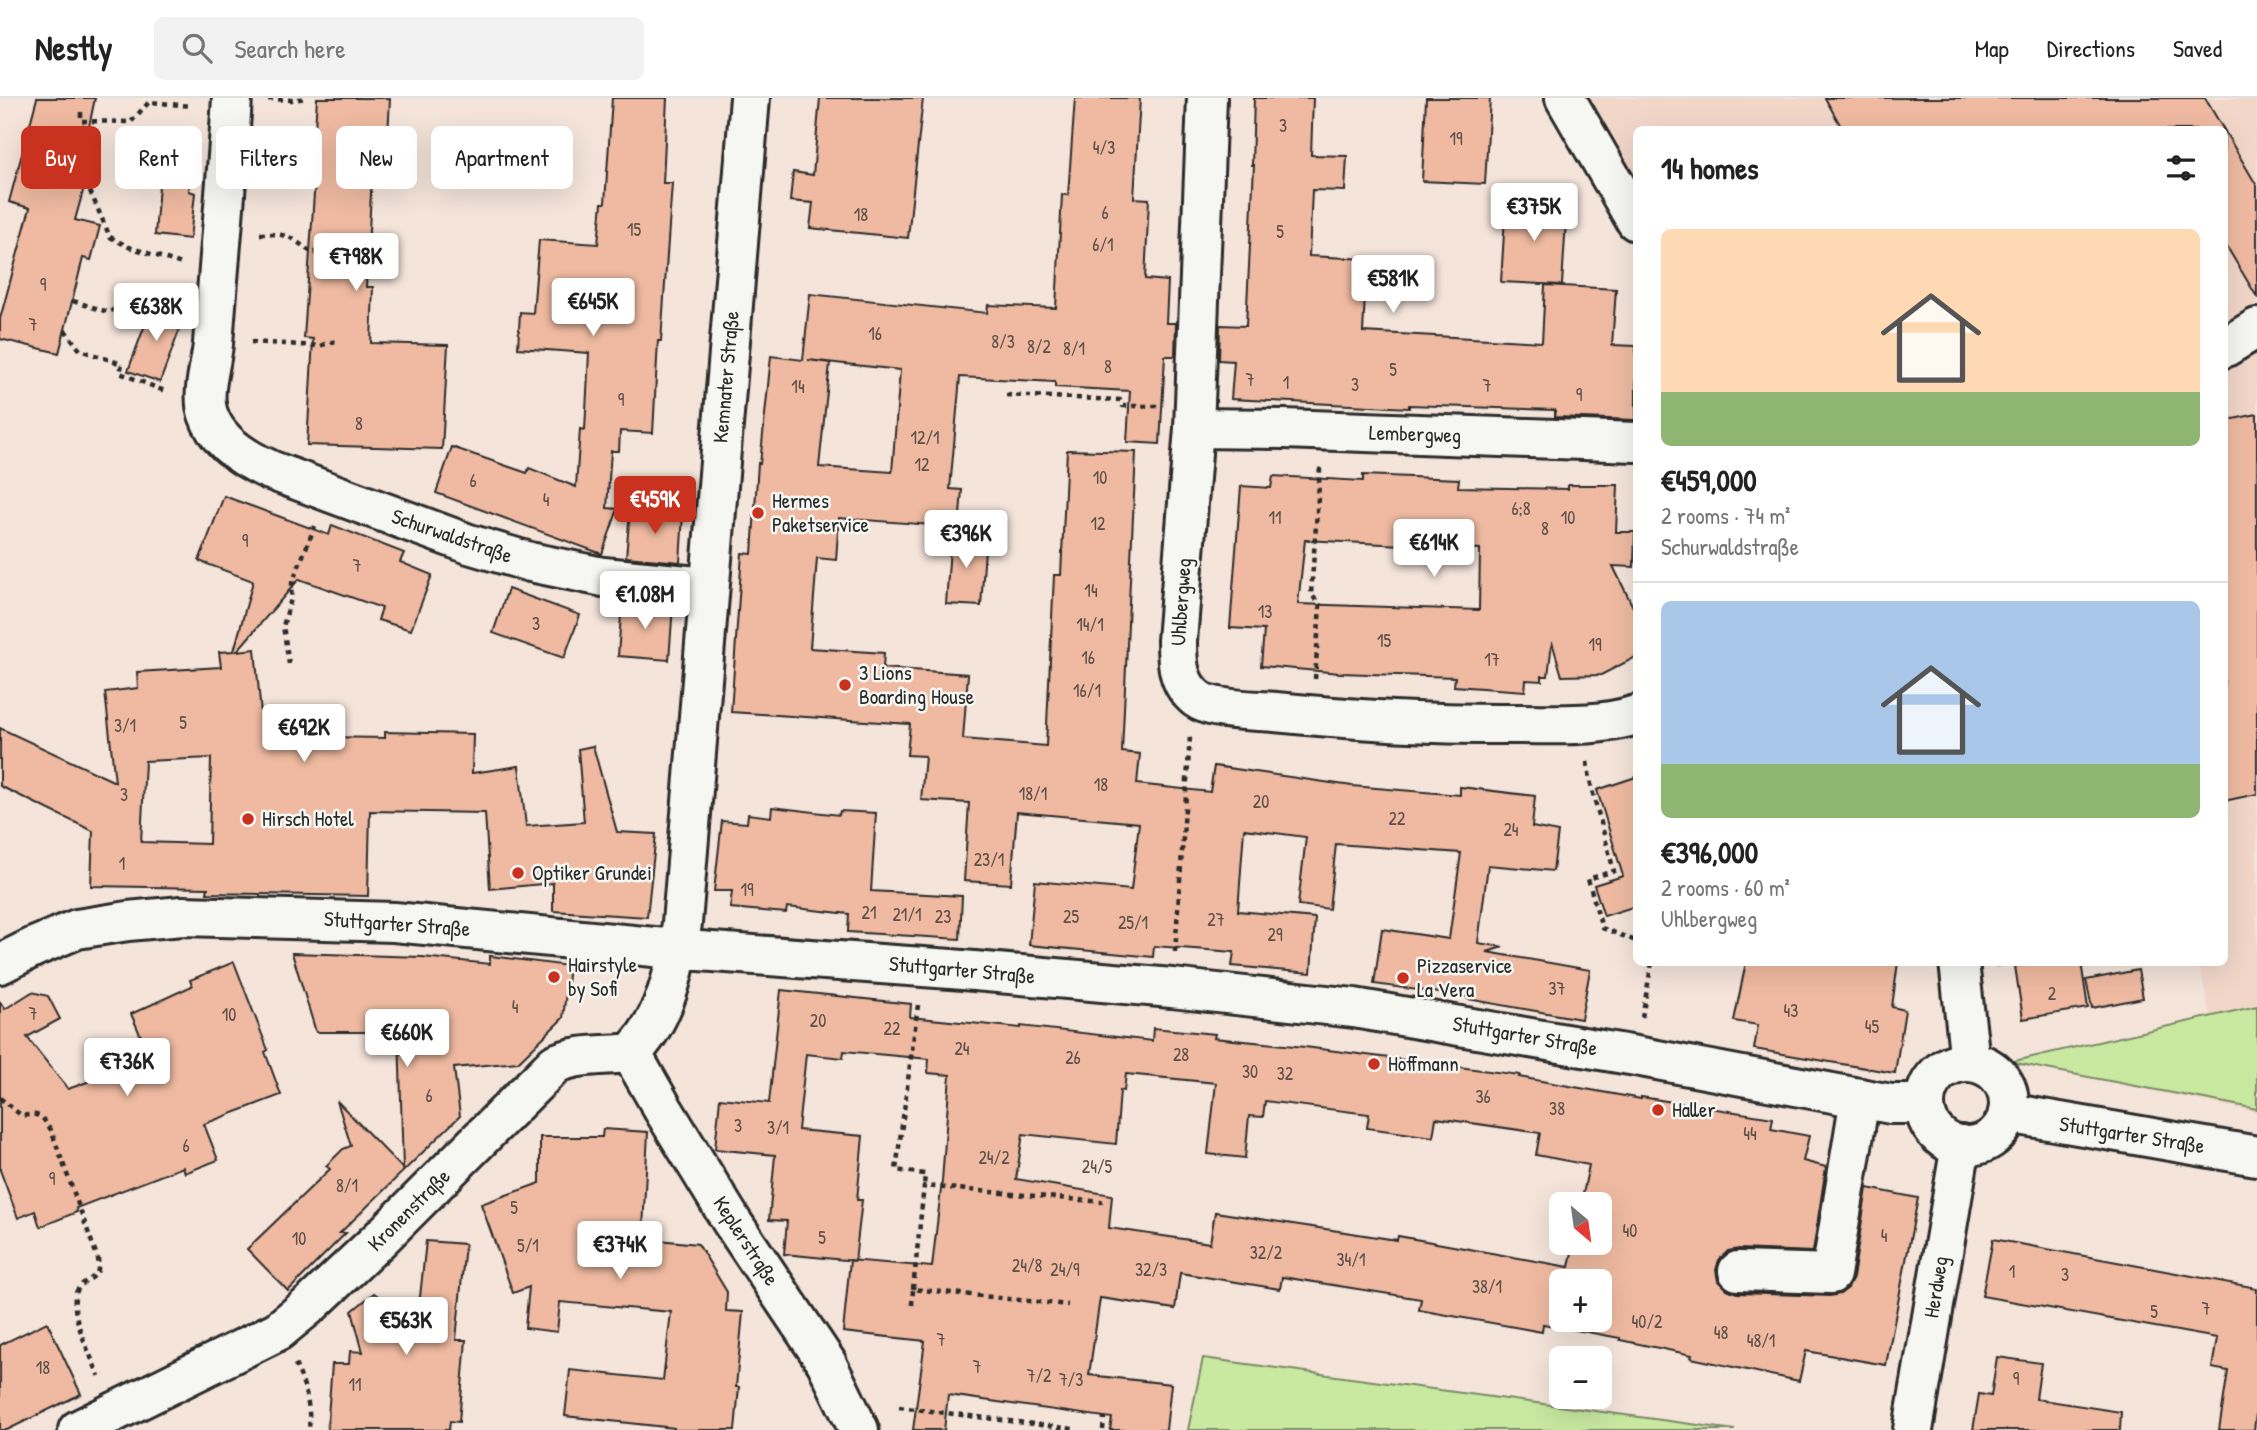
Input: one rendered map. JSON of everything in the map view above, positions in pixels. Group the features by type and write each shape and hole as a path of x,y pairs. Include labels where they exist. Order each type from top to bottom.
{"street":[{"name":"Kemnater Straße","path":"679,948 695,782 708,587 750,98"},
{"name":"Uhlbergweg","path":"1207,98 1194,417 1177,642 1177,667 1185,687 1199,701 1219,707 1313,716 1476,724 1578,724 1613,721 1633,716"},
{"path":"1565,98 1633,216"},
{"path":"212,422 207,392 218,268 240,103"},
{"path":"2228,346 2257,328"},
{"name":"Lembergweg","path":"1194,417 1284,429 1633,442"},
{"name":"Schurwaldstraße","path":"212,422 229,446 252,462 328,493 469,544 530,562 603,577 708,587"},
{"name":"Stuttgarter Straße","path":"0,964 77,929 128,921 182,916 394,922 1172,988 1354,1008 1601,1050 1891,1104 1925,1104"},
{"path":"632,1053 650,1032 670,984 679,948"},
{"path":"1959,966 1970,1062"},
{"name":"Kronenstraße","path":"78,1430 278,1331 380,1240 555,1064 578,1057 632,1053"},
{"name":"Keplerstraße","path":"632,1053 732,1222 826,1363 859,1430"},
{"path":"1970,1062 1984,1066 1996,1074 2004,1085 2008,1112 1996,1135 1985,1142 1961,1145 1939,1135 1931,1126 1925,1104 1927,1090 1934,1078 1957,1063 1970,1062"},
{"path":"1738,1271 1831,1274 1860,1098"},
{"name":"Stuttgarter Straße","path":"2008,1112 2257,1156"},
{"name":"Herdweg","path":"1913,1430 1961,1145"}],"path":[{"path":"81,112 81,121 131,122 149,102 240,103 306,98"},
{"path":"89,189 110,237 128,247 197,269 218,268"},
{"path":"252,233 285,235 298,241 307,251 316,253 318,247"},
{"path":"72,301 108,312 146,297 196,315 213,337 319,346 339,340"},
{"path":"65,330 79,350 122,364 120,373 158,387 212,422"},
{"path":"1006,395 1120,400 1123,406 1194,417"},
{"path":"1284,429 1286,461 1320,470 1311,594 1320,605 1313,716"},
{"path":"289,664 283,626 291,599 292,583 328,493"},
{"path":"1176,937 1190,738 1193,727"},
{"path":"1586,755 1592,790 1614,871 1588,878 1602,928 1633,939"},
{"path":"1641,1024 1651,966"},
{"path":"912,1305 925,1174 896,1171 920,993"},
{"path":"0,1098 22,1116 36,1114 43,1118 51,1130 98,1259 100,1269 78,1288 75,1296 79,1324 102,1383"},
{"path":"923,1186 1103,1202"},
{"path":"913,1289 1068,1305"},
{"path":"289,1354 304,1385 310,1412 309,1430"},
{"path":"899,1408 1073,1429"},
{"path":"1103,1430 1104,1417"}],"shaded area":[{"path":"1572,98 2257,98 2257,1112 2010,1062 2210,1015 2200,966 2228,966 2228,126 1633,126 1633,199"}],"green space":[{"path":"2257,1006 2257,1109 2010,1062"},
{"path":"1203,1358 1549,1405 1549,1409 1580,1409 1735,1430 1188,1430"}],"building":[{"path":"37,98 95,98 89,126 29,126"},
{"path":"317,98 390,98 389,126 336,126 336,189 371,189 366,287 373,287 371,343 448,345 442,449 307,445 313,339 304,338 314,189 322,189 322,126 315,126"},
{"path":"612,98 667,98 663,183 672,183 653,433 620,431 619,451 611,451 607,508 618,509 602,554 436,493 452,447 527,473 529,468 576,487 580,429 585,430 589,353 518,348 520,312 533,313 539,240 598,244 602,203 605,203"},
{"path":"820,98 923,98 908,238 810,228 813,203 790,201 793,172 813,175"},
{"path":"1075,98 1140,98 1134,198 1149,199 1145,279 1168,281 1166,323 1176,323 1175,356 1165,356 1160,444 1127,442 1130,391 1055,387 1055,382 960,377 950,489 962,490 959,527 839,518 836,560 817,558 810,648 884,653 883,668 968,674 963,739 1046,746 1054,575 1061,575 1067,450 1136,452 1122,752 1140,754 1137,784 1210,792 1214,766 1352,786 1460,795 1460,787 1535,796 1532,827 1558,832 1553,871 1488,865 1478,943 1503,947 1487,952 1590,970 1581,1019 1468,999 1469,997 1374,984 1382,929 1449,939 1461,853 1336,844 1329,909 1298,905 1306,837 1244,829 1238,911 1315,918 1311,973 1232,966 1234,952 1154,946 1153,957 1029,945 1035,881 1131,890 1139,823 1017,812 1011,884 964,881 969,803 921,800 925,756 907,755 910,724 731,712 742,553 752,554 758,463 760,464 771,356 803,360 810,294 987,313 988,305 1056,308 1062,195 1068,195","holes":["808,360 900,370 892,472 819,467 830,363"]},
{"path":"1254,98 1313,98 1311,155 1347,156 1345,191 1312,190 1309,256 1367,259 1363,332 1542,342 1545,285 1616,289 1612,345 1633,346 1633,420 1555,417 1555,410 1409,405 1409,408 1231,399 1234,361 1219,360 1220,325 1246,326"},
{"path":"1426,98 1490,98 1485,184 1422,181"},
{"path":"1825,98 2205,98 2222,126 1841,126"},
{"path":"2228,137 2257,186 2257,297 2228,249"},
{"path":"21,157 21,189 84,189 75,220 100,226 91,260 83,258 59,353 0,339 0,319 30,208 9,202"},
{"path":"159,189 189,189 195,193 190,239 155,235"},
{"path":"1506,200 1567,204 1562,285 1501,282"},
{"path":"153,303 185,315 160,382 128,371"},
{"path":"2257,414 2257,794 2228,800 2228,420"},
{"path":"1363,475 1459,479 1458,487 1568,489 1568,485 1618,485 1616,532 1633,532 1633,567 1613,566 1633,607 1633,659 1601,675 1562,676 1552,642 1548,676 1542,676 1542,681 1526,680 1525,691 1454,686 1455,677 1340,673 1261,666 1264,630 1230,628 1241,486 1271,488 1273,476 1363,481","holes":["1305,540 1480,549 1479,610 1298,604"]},
{"path":"224,496 329,535 332,525 404,553 400,562 432,575 411,630 378,620 382,608 299,579 237,651 255,649 263,736 385,738 385,732 473,734 472,773 519,766 526,826 584,822 578,749 593,746 617,832 656,834 647,917 553,911 553,883 490,889 485,813 370,811 368,896 207,893 208,888 91,886 93,831 0,786 0,728 115,782 105,692 138,688 137,672 221,667 219,652 234,651 253,581 199,561","holes":["211,758 209,844 141,842 145,761"]},
{"path":"630,510 683,514 680,562 626,557"},
{"path":"951,533 986,535 981,606 946,604"},
{"path":"508,589 580,615 564,658 493,633"},
{"path":"622,601 673,606 669,660 618,656"},
{"path":"1633,778 1633,907 1604,916 1594,885 1623,876 1597,790"},
{"path":"772,807 839,815 840,811 876,813 871,891 962,896 960,939 848,932 849,914 787,907 786,913 730,908 732,891 714,891 722,821 747,823 748,814 771,817"},
{"path":"292,953 422,957 490,964 490,956 569,966 563,1018 518,1062 454,1068 460,1116 340,1233 346,1233 288,1291 247,1249 330,1169 326,1166 343,1149 351,1146 337,1101 403,1169 399,1032 316,1032"},
{"path":"234,962 268,1050 265,1052 281,1095 204,1124 218,1160 185,1173 183,1167 76,1208 77,1212 40,1227 35,1211 18,1218 0,1170 0,1002 5,1009 32,992 48,996 60,1019 27,1037 68,1089 151,1059 131,1014 192,986 190,980"},
{"path":"1745,966 1897,966 1892,1007 1905,1010 1895,1073 1754,1049 1758,1025 1734,1021"},
{"path":"2015,966 2082,966 2088,1008 2023,1019"},
{"path":"2138,970 2143,998 2092,1008 2086,980"},
{"path":"781,990 911,1004 910,1017 1152,1041 1153,1028 1215,1034 1214,1038 1520,1075 1519,1077 1641,1099 1773,1118 1771,1129 1809,1136 1803,1161 1826,1167 1813,1252 1739,1249 1728,1251 1719,1260 1716,1270 1718,1281 1726,1289 1737,1293 1840,1294 1848,1288 1853,1278 1867,1188 1918,1198 1886,1365 1806,1351 1799,1381 1587,1332 1612,1332 1612,1269 1549,1269 1549,1325 1543,1324 1542,1332 1419,1310 1421,1299 1282,1277 1280,1289 1180,1273 1175,1309 1100,1298 1089,1375 1171,1384 1166,1430 1110,1430 1112,1418 948,1395 944,1430 913,1430 925,1341 843,1332 850,1261 784,1254 787,1221 769,1220 775,1155 715,1149 720,1098 769,1103","holes":["844,1051 929,1059 928,1073 950,1075 932,1267 855,1260 862,1200 857,1200 863,1136 798,1130 806,1054 843,1058","1126,1074 1216,1083 1208,1154 1245,1158 1249,1116 1263,1117 1265,1101 1369,1114 1367,1128 1433,1137 1436,1118 1540,1133 1536,1155 1589,1165 1583,1192 1612,1192 1612,1255 1571,1255 1569,1267 1398,1236 1397,1240 1215,1212 1210,1243 1109,1228 1112,1195 1016,1179 1023,1134 1116,1144 1120,1090 1124,1091"]},
{"path":"603,1129 648,1132 643,1229 650,1229 649,1239 698,1244 727,1292 726,1311 743,1312 735,1430 674,1430 565,1416 570,1370 663,1380 671,1312 560,1302 557,1332 525,1328 529,1287 513,1293 481,1204 540,1183 540,1137 602,1137"},
{"path":"1993,1239 2257,1288 2257,1406 2254,1430 2219,1430 2228,1371 2212,1368 2217,1338 1982,1296"},
{"path":"426,1241 465,1244 456,1340 466,1340 459,1422 450,1421 449,1430 327,1430 332,1364 349,1364 350,1351 363,1352 352,1311 374,1293 417,1325"},
{"path":"47,1322 81,1394 7,1430 0,1430 0,1345"},
{"path":"1997,1357 2041,1363 2036,1399 2121,1412 2120,1430 1973,1430 1979,1394 1991,1396"}],"place":[{"name":"Hermes Paketservice","path":"758,513"},
{"name":"3 Lions Boarding House","path":"845,685"},
{"name":"Hirsch Hotel","path":"248,819"},
{"name":"Optiker Grundei","path":"518,873"},
{"name":"Hairstyle by Sofi","path":"554,977"},
{"name":"Pizzaservice La Vera","path":"1403,978"},
{"name":"Hoffmann","path":"1374,1064"},
{"name":"Haller","path":"1658,1110"}]}
